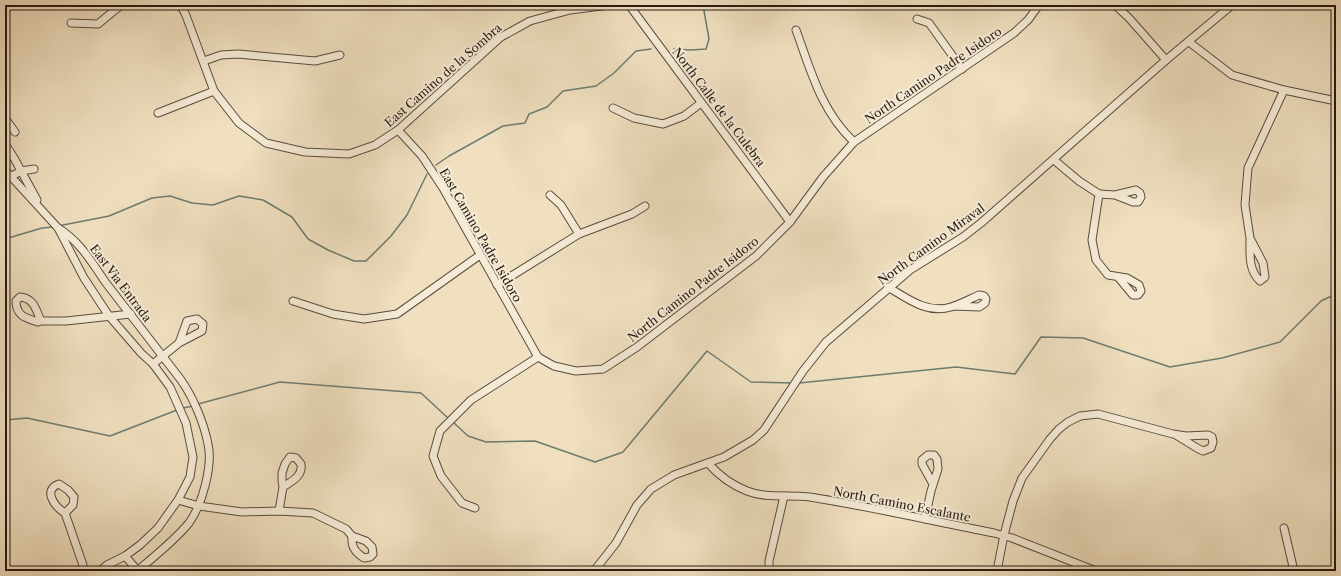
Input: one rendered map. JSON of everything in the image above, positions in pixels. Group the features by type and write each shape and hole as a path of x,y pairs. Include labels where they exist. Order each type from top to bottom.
{"street":[{"path":"71,23 98,24 120,5"},
{"name":"East Camino de la Sombra","path":"180,5 185,13 204,61 214,91 239,123 266,143 305,152 349,154 375,145 398,130 501,36 530,21 570,10 610,5"},
{"name":"North Calle de la Culebra","path":"629,5 790,222"},
{"name":"North Camino Padre Isidoro","path":"538,357 554,366 576,371 603,369 637,347 756,256 790,222 823,177 854,142 1014,32 1028,20 1039,5"},
{"path":"1116,5 1166,60"},
{"name":"North Camino Miraval","path":"594,571 616,543 637,505 646,493 657,484 674,475 736,451 759,436 802,371 818,351 836,333 888,287 921,262 972,230 1054,160 1166,60 1232,5"},
{"path":"917,19 929,23 962,69"},
{"path":"796,30 820,96 844,133 854,142"},
{"path":"1189,42 1232,75 1284,90 1336,101"},
{"path":"204,61 221,55 238,54 315,61 340,55"},
{"path":"1250,238 1263,263 1266,277 1260,281 1254,276 1250,262 1250,238 1245,205 1248,168 1284,90"},
{"path":"158,113 214,91"},
{"path":"614,108 634,118 663,124 684,116 702,103"},
{"path":"5,118 15,132"},
{"name":"East Camino Padre Isidoro","path":"398,130 422,156 443,188 538,357"},
{"name":"East Via Entrada","path":"5,144 43,211"},
{"path":"1054,160 1079,181 1099,194 1116,195"},
{"path":"8,178 21,171 34,168"},
{"name":"East Via Entrada","path":"5,170 8,178 43,211 58,228 84,278 109,316 136,348 153,364 170,387 186,423 190,439 193,457 190,477 178,500 158,528 140,545 125,556 107,565 100,571"},
{"path":"1099,194 1092,240 1096,260 1108,275 1118,277"},
{"path":"550,195 561,205 579,234"},
{"path":"497,285 579,234 632,214 646,206"},
{"name":"East Via Entrada","path":"58,228 79,244 190,393 209,445 206,484 199,506 190,522 178,535 137,571"},
{"path":"293,301 333,314 364,319 397,314 480,255"},
{"path":"888,287 918,305 926,308 940,309 954,306"},
{"path":"41,321 131,314"},
{"path":"153,364 179,343"},
{"path":"475,508 462,502 441,476 433,456 440,431 471,400 538,357"},
{"path":"997,571 1013,501 1022,478 1050,438 1068,422 1080,416 1098,414 1176,435 1208,435 1212,437 1213,442 1211,448 1203,451 1176,435"},
{"name":"North Camino Escalante","path":"708,463 723,478 747,491 760,495 809,497 1004,535 1096,571"},
{"path":"925,519 933,484"},
{"path":"279,511 283,487"},
{"path":"769,571 769,561 784,496"},
{"path":"178,500 199,506 242,512 279,511 312,513 346,529 352,536"},
{"path":"65,513 85,571"},
{"path":"1284,528 1294,571"},
{"path":"125,556 137,571"}],"waterway":[{"path":"674,49 706,49 709,39 703,5"},
{"path":"436,165 449,156 503,126 525,123 529,114 547,107 563,91 596,86 614,73 636,51 651,49"},
{"path":"58,226 109,216 152,198 170,196 192,203 213,205 239,196 263,200 292,217 308,239 328,250 354,261 366,261 391,236 407,215 427,174"},
{"path":"5,239 42,228 53,227"},
{"path":"799,383 956,367 1015,374 1041,337 1083,338 1170,367 1222,358 1280,342 1321,301 1336,294"},
{"path":"452,421 468,436 486,442 535,441 595,462 623,452 707,351 751,382 793,383"},
{"path":"198,404 280,382 421,393 449,419"},
{"path":"183,408 193,406"},
{"path":"5,420 27,418 110,436 177,410"}]}
